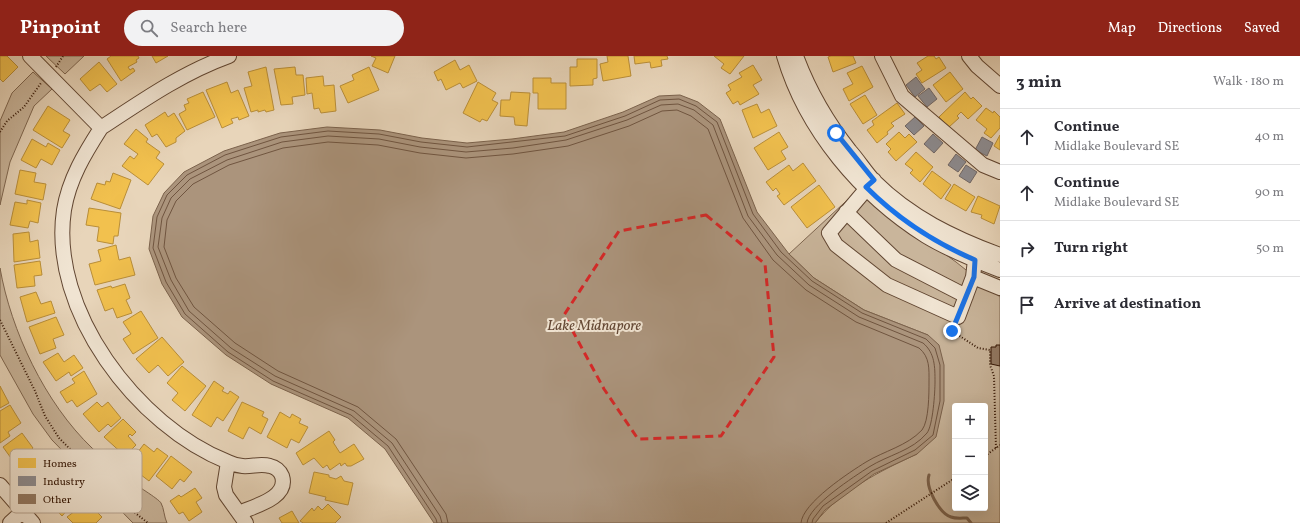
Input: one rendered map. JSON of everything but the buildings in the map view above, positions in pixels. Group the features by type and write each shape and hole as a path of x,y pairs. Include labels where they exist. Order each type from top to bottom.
{"street":[{"path":"30,56 101,128"},
{"path":"228,462 224,487 226,495 242,518 276,496 282,488 282,477 278,470 270,465 244,467 210,455 170,429 131,392 99,350 82,316 72,293 63,252 64,210 77,169 101,128 166,85 198,68 229,56"},
{"path":"784,56 792,80 811,118 836,154 870,184 1000,270"},
{"path":"796,56 808,84 826,117 870,184"},
{"path":"882,56 902,96 983,165 1000,172"},
{"path":"969,56 977,66 1000,86"},
{"path":"870,184 829,233 836,245 887,285 958,317 974,277 977,254"},
{"path":"846,212 896,260 966,296"},
{"path":"977,254 1000,255"},
{"path":"974,277 1000,288"},
{"path":"0,485 10,497"},
{"path":"10,523 21,513"},
{"path":"23,513 33,523"}],"path":[{"path":"0,132 7,121 24,107 42,80 49,76 63,56"},
{"path":"958,317 952,331 978,348 990,350 990,365 994,376 996,448"},
{"path":"0,320 45,416 59,438 70,449"},
{"path":"988,454 1000,445"},
{"path":"886,523 927,498 952,480"},
{"path":"135,513 148,523"}],"highlighted area":[{"path":"706,215 765,264 774,357 721,436 638,439 604,389 564,315 619,231"}],"shaded area":[{"path":"46,56 84,56 65,74"},
{"path":"33,72 52,89 34,106 10,162 0,205 0,121 12,93"},
{"path":"857,191 956,262 1000,297 1000,523 815,523 836,501 862,483 889,467 917,454 928,335 864,310 814,278 789,254"},
{"path":"0,268 12,316 32,365 59,410 93,449 61,449 52,440 33,414 0,355"},
{"path":"142,489 161,503 167,523 133,523 123,513 142,513"}],"water":[{"name":"Lake Midnapore","path":"680,95 698,102 720,119 757,212 789,254 814,278 864,310 928,335 939,345 944,365 944,401 936,437 917,454 874,474 825,510 815,523 434,523 385,449 348,418 271,384 226,355 182,317 162,284 149,249 153,216 164,193 184,172 224,151 280,133 327,127 380,130 422,138 467,143 512,139 564,132 623,112 659,96"}],"waterway":[{"path":"929,475 928,480 931,493 946,515 953,518 967,518 971,523"}],"route":[{"path":"836,133 874,180 866,187 880,201 895,214 926,236 975,260 974,277 952,331"}]}
